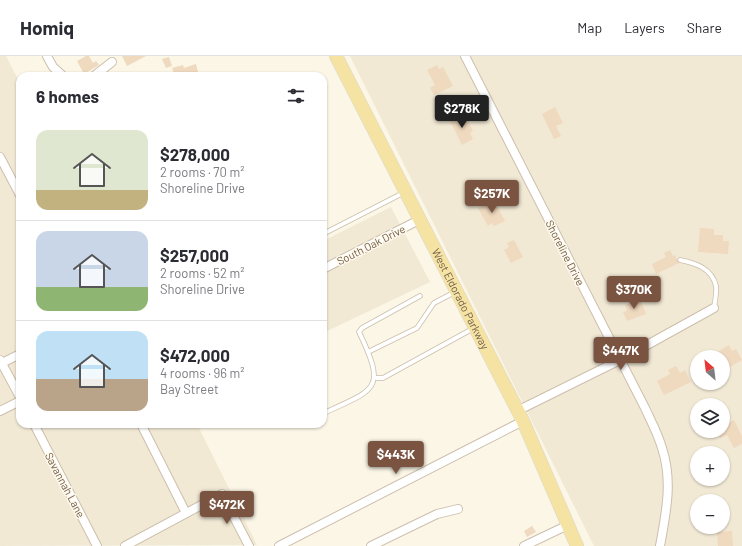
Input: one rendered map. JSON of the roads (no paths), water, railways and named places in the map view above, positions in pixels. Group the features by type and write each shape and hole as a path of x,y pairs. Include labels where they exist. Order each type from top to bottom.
{"main road":[{"name":"West Eldorado Parkway","path":"336,56 520,416 577,546"}],"street":[{"path":"47,56 53,67 59,72"},
{"name":"Shoreline Drive","path":"465,56 646,408 664,454 667,472 668,492 660,546"},
{"path":"99,72 112,62"},
{"path":"0,157 16,187"},
{"name":"South Oak Drive","path":"327,267 419,220"},
{"path":"279,546 520,416 714,308"},
{"path":"16,356 1,362 16,390"},
{"path":"0,411 16,403"},
{"name":"Savannah Lane","path":"36,428 97,546"},
{"path":"143,428 186,513"},
{"path":"125,546 222,494 249,546"},
{"path":"371,546 437,514 458,509"},
{"path":"524,546 568,525"}],"lane":[{"path":"327,232 405,192"},
{"path":"680,260 700,264 712,276 716,286 714,308"},
{"path":"368,352 417,328 434,303 456,292"},
{"path":"327,412 364,394 372,387 376,378 368,352 359,332 362,328 420,296"},
{"path":"376,378 383,378 474,328"}]}
